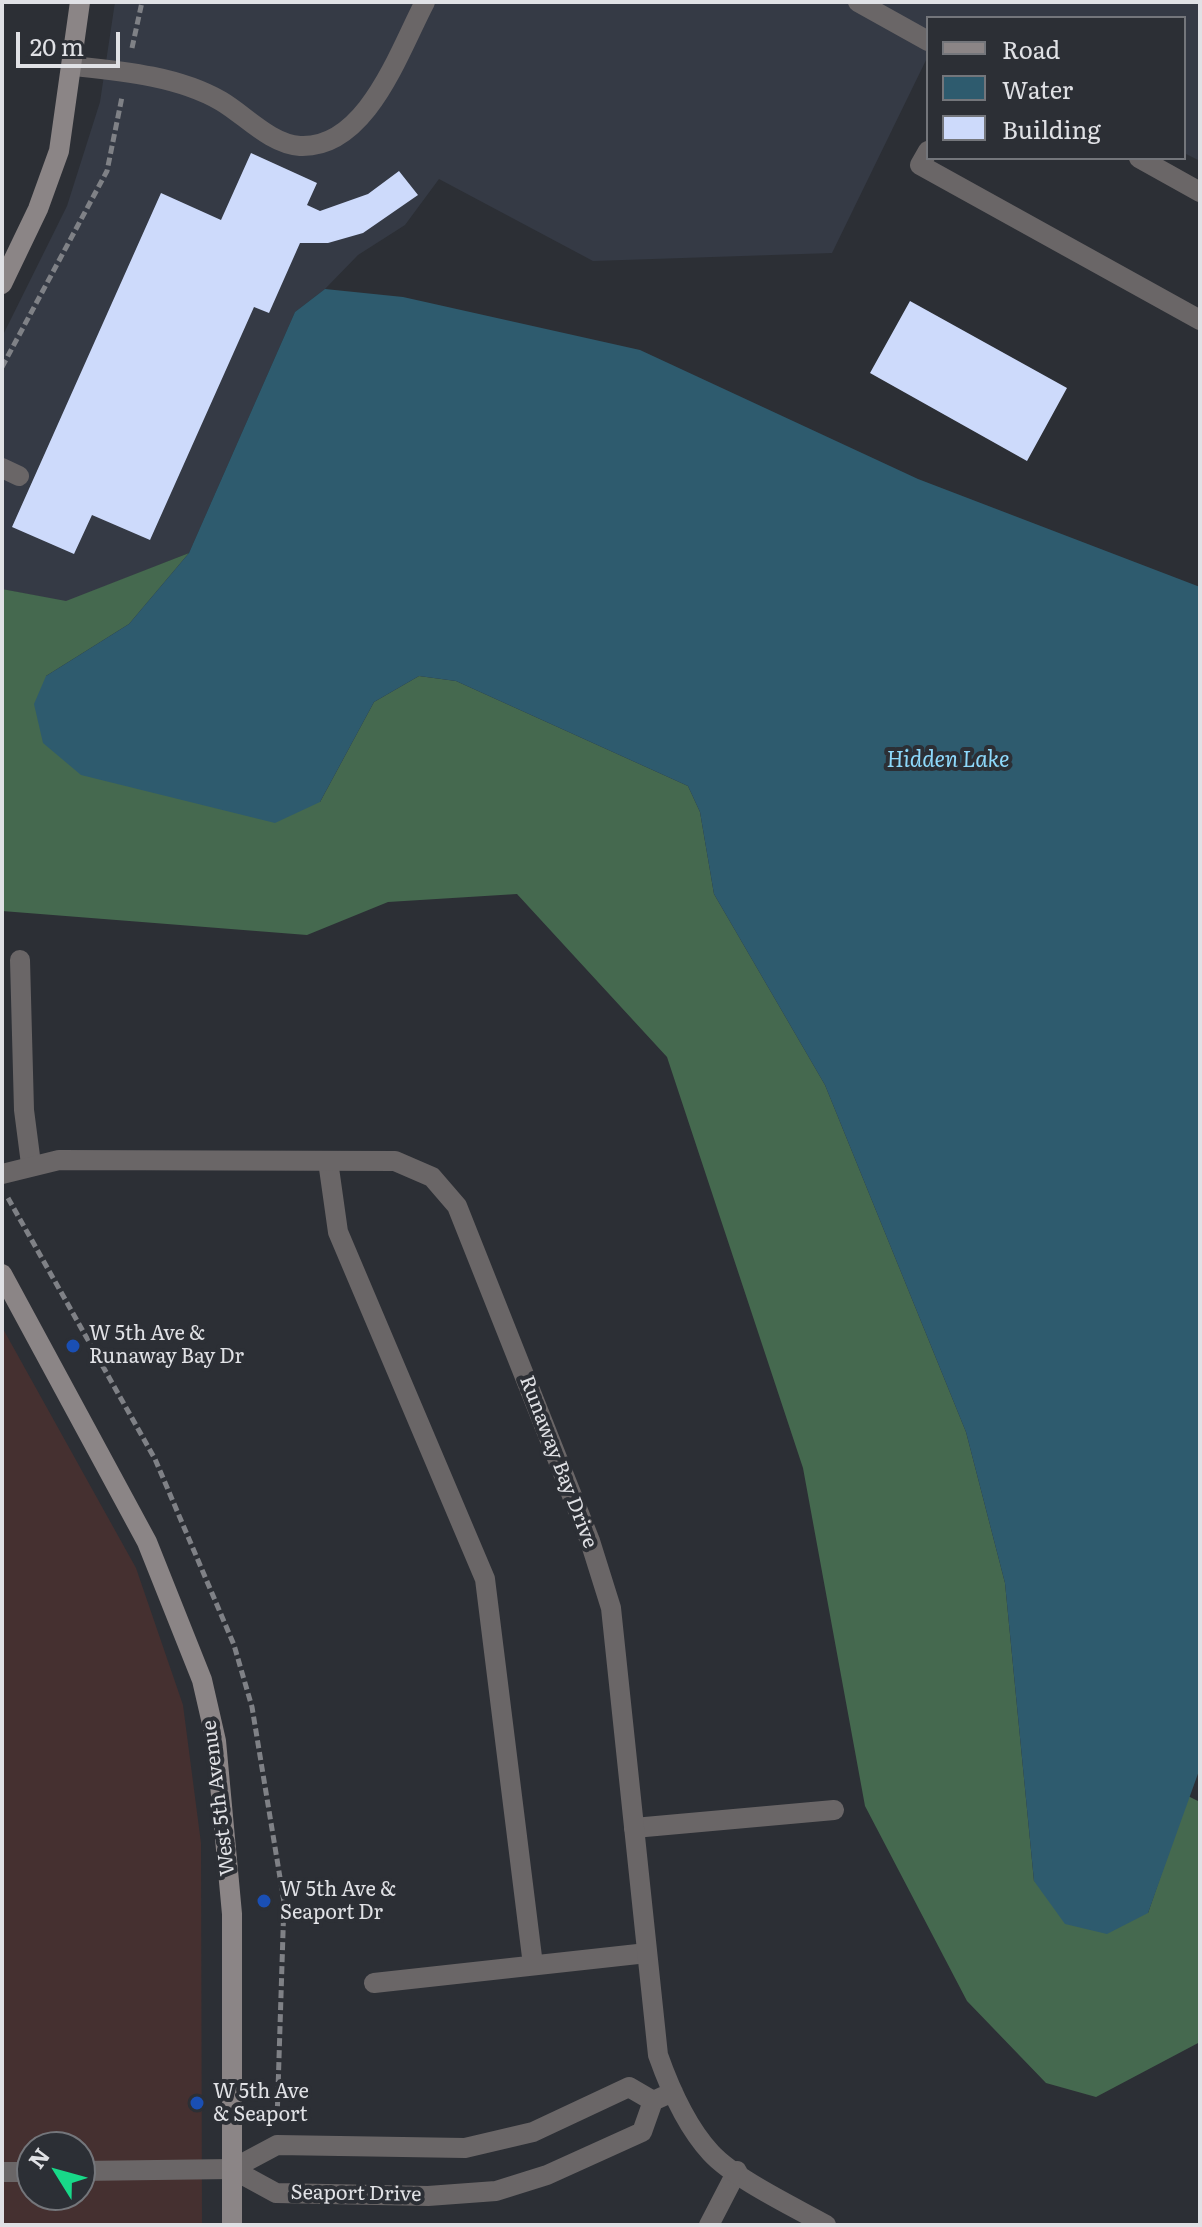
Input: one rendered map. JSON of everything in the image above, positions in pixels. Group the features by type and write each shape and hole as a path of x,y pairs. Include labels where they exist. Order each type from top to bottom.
{"main road":[{"path":"2,284 38,209 59,151 80,2"},
{"name":"West 5th Avenue","path":"2,1274 147,1542 202,1680 216,1741 232,1914 232,2225"}],"street":[{"path":"73,66 127,72 221,101 250,123 298,146 326,142 352,127 372,103 425,2"},
{"path":"858,2 926,40"},
{"path":"926,154 920,165 1200,320"},
{"path":"1143,160 1200,192"},
{"path":"20,960 24,1110 31,1164"},
{"name":"Runaway Bay Drive","path":"2,1174 31,1164 59,1160 395,1161 432,1177 457,1206 590,1541 611,1608 658,2055 695,2134 713,2155 826,2225"},
{"path":"328,1161 338,1232 485,1579 533,1965"},
{"path":"634,1828 834,1810"},
{"path":"374,1983 647,1953"},
{"path":"96,2171 232,2169 277,2145 465,2148 533,2132 629,2087 653,2101 673,2092"},
{"name":"Seaport Drive","path":"232,2169 276,2193 428,2196 496,2191 547,2175 642,2132 653,2101"},
{"path":"709,2225 737,2171"}],"path":[{"path":"2,367 107,171 142,2"}],"shaded area":[{"path":"115,2 1200,2 1200,161 1186,154 1186,16 926,16 926,60 832,253 593,261 439,179 405,225 358,255 325,289 295,312 189,553 66,602 2,589 2,337 67,206 100,102"},
{"path":"2,1327 136,1568 183,1705 201,1843 202,2225 2,2225"}],"green space":[{"path":"189,553 129,624 46,676 320,802 374,702 419,676 456,681 688,786 700,812 714,894 825,1085 966,1432 1005,1583 1034,1881 1148,1913 1188,1796 1200,1802 1200,2042 1096,2097 1046,2083 967,2001 865,1806 803,1468 667,1057 517,894 388,902 307,935 2,911 2,589 66,601"}],"water":[{"name":"Hidden Lake","path":"325,289 403,297 640,350 918,479 1200,587 1200,1768 1148,1913 1107,1934 1065,1924 1034,1881 1005,1583 966,1432 825,1085 714,894 700,812 688,786 456,681 419,676 374,702 320,802 275,823 81,775 43,743 34,704 46,676 129,624 189,553 295,312"}],"building":[{"path":"251,153 317,183 307,205 320,211 368,194 399,171 418,195 363,233 328,243 300,243 269,313 254,307 150,540 92,515 74,554 12,527 161,193 221,220"},
{"path":"910,301 1067,388 1027,461 870,373"}],"place":[{"name":"W 5th Ave & Runaway Bay Dr","path":"73,1346"},
{"name":"W 5th Ave & Seaport Dr","path":"264,1901"},
{"name":"W 5th Ave & Seaport","path":"197,2103"}]}
